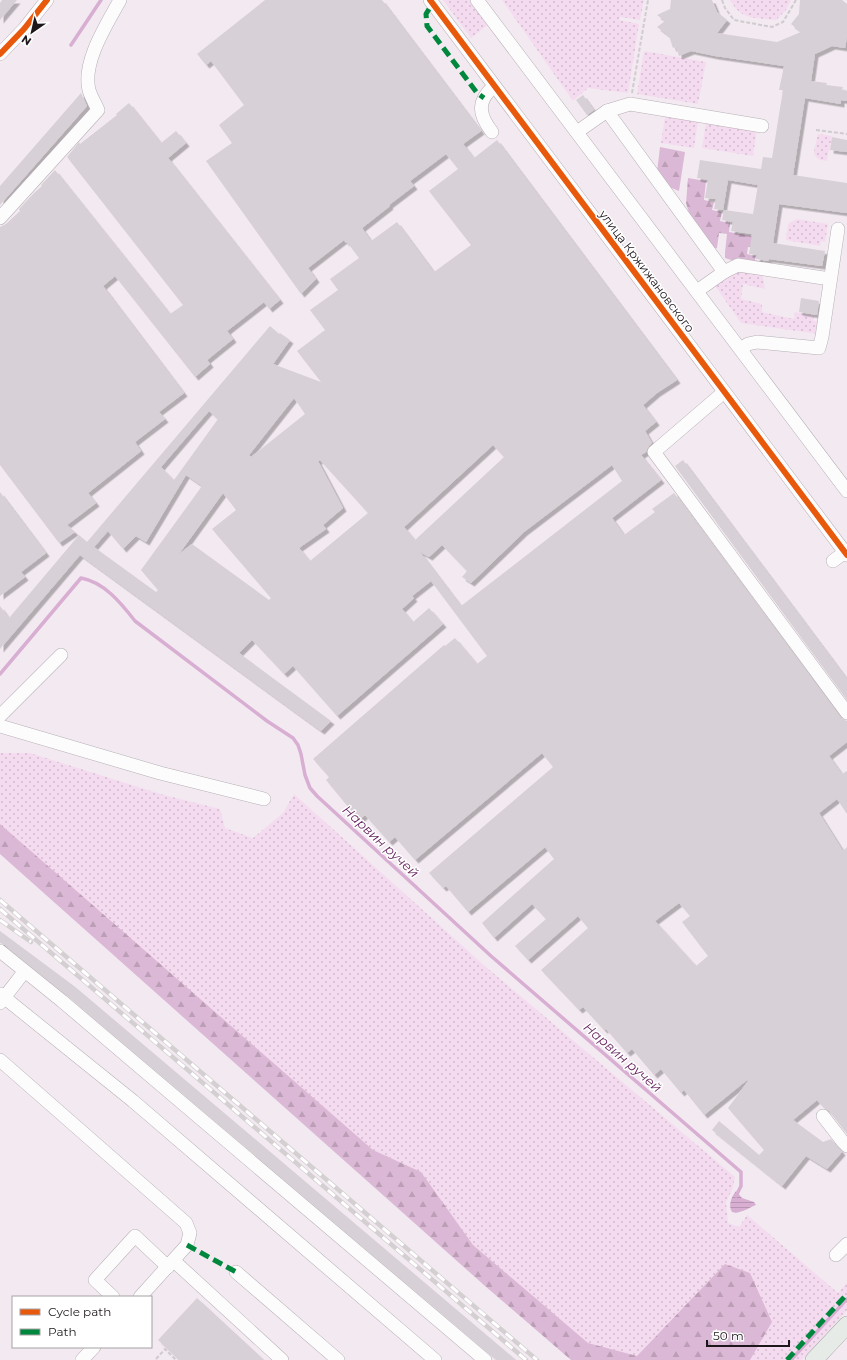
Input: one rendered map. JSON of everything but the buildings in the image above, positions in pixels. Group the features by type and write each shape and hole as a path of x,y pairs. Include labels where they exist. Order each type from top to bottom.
{"main road":[{"path":"814,1360 847,1325"}],"street":[{"path":"0,54 24,29 47,0"},
{"path":"0,218 98,110 89,90 88,79 90,65 105,28 120,0"},
{"name":"улица Кржижановского","path":"430,0 846,553"},
{"path":"477,0 847,491"},
{"path":"492,132 485,123 481,106 484,98 494,86"},
{"path":"577,132 607,111 630,104 762,126"},
{"path":"607,111 724,272"},
{"path":"741,349 748,344 757,342 819,348 822,337 838,229"},
{"path":"696,290 738,265 830,279"},
{"path":"724,392 654,452 847,713"},
{"path":"833,561 846,553"},
{"path":"0,716 61,654"},
{"path":"0,726 160,773 264,799"},
{"path":"0,951 24,972 62,1001 485,1360"},
{"path":"24,972 1,998 133,1102 435,1360"},
{"path":"0,1060 186,1223 190,1233 187,1245 141,1296"},
{"path":"823,1116 847,1146"},
{"path":"112,1296 94,1280 135,1236 171,1264 282,1360"},
{"path":"836,1254 847,1244"},
{"path":"236,1272 338,1360"},
{"path":"82,1360 93,1348"}],"path":[{"path":"630,104 648,0"},
{"path":"722,0 725,8 734,20 772,27 783,22 796,0"},
{"path":"816,130 847,134"},
{"path":"156,1359 165,1349 176,1360"}],"shaded area":[{"path":"443,0 472,0 489,24 471,38"},
{"path":"502,0 644,0 640,20 620,17 619,20 639,24 628,93 588,88 573,101"},
{"path":"730,0 791,0 786,10 776,20 755,18 744,15 739,12"},
{"path":"644,51 706,62 698,104 637,94"},
{"path":"665,116 698,121 694,148 661,143"},
{"path":"706,122 757,129 753,156 702,148"},
{"path":"818,134 832,136 827,161 821,160 815,156 814,152"},
{"path":"797,219 828,224 825,242 821,241 820,246 786,240 788,224"},
{"path":"743,270 763,276 765,289 743,284 741,299 762,304 762,312 794,319 795,312 814,316 813,321 821,321 819,334 741,323 713,283"},
{"path":"0,753 30,753 164,795 220,809 225,828 253,838 283,813 294,794 486,967 735,1177 732,1190 726,1202 728,1223 739,1227 747,1215 838,1293 847,1283 847,1310 802,1360 571,1360 0,854"},
{"path":"736,1191 742,1198 754,1202 756,1205 741,1211 732,1212 730,1207"}],"green space":[{"path":"660,147 685,152 679,191 664,185 657,172"},
{"path":"688,178 706,181 704,200 714,202 712,210 722,212 720,221 730,223 729,232 757,237 756,248 748,247 747,254 755,256 755,260 763,262 763,266 737,262 725,258 727,234 719,233 717,248 712,249 690,216 686,203"},
{"path":"0,824 373,1150 421,1172 473,1245 588,1343 637,1356 725,1264 750,1273 772,1322 750,1360 571,1360 485,1286 0,854"}],"waterway":[{"name":"Нарвин ручей","path":"71,45 101,0"},
{"name":"Нарвин ручей","path":"0,674 81,578 89,580 105,589 124,607 135,621 267,721 293,738 298,745 305,775 310,788 317,796 491,956 741,1172 741,1186 736,1196"},
{"path":"791,1360 847,1299"}],"railway":[{"path":"0,900 537,1360"},
{"path":"0,909 526,1360"},
{"path":"0,920 31,942"}],"marked path":[{"path":"429,9 426,14 427,26 477,93 484,98"},
{"path":"187,1245 236,1272"},
{"path":"787,1360 847,1294"}],"cycle path":[{"path":"0,54 24,29 47,0"},
{"path":"430,0 847,555"}]}
